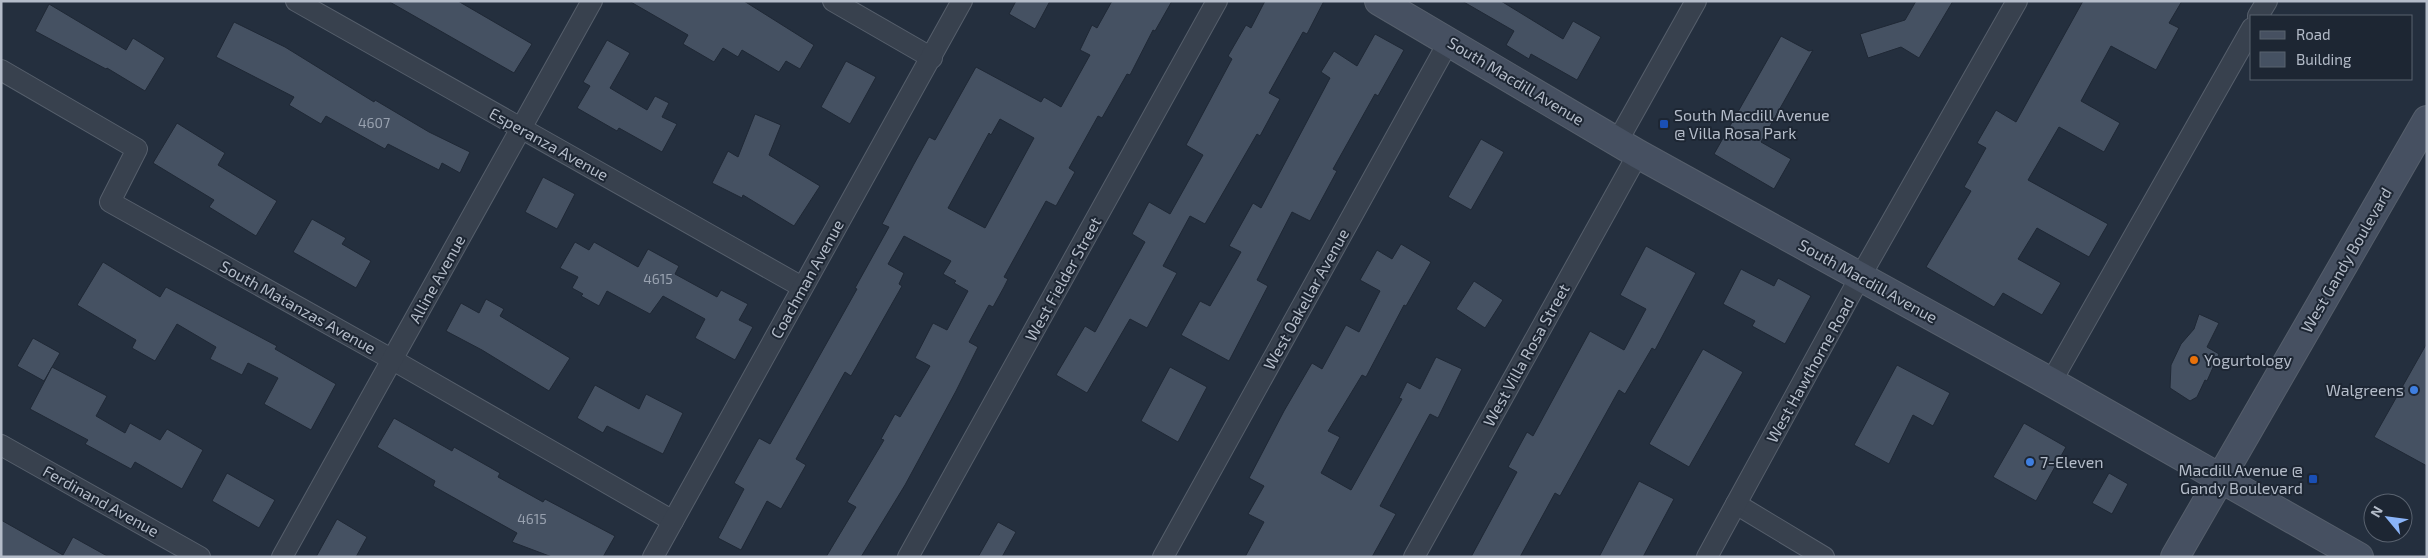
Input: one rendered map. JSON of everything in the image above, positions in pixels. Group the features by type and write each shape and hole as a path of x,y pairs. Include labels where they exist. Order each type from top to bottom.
{"street":[{"name":"Esperanza Avenue","path":"296,1 802,287"},
{"name":"Alline Avenue","path":"282,557 592,1"},
{"path":"833,1 932,58"},
{"name":"Coachman Avenue","path":"653,557 962,1"},
{"name":"West Fielder Street","path":"908,557 1217,1"},
{"name":"West Villa Rosa Street","path":"1414,557 1627,148 1696,1"},
{"name":"West Hawthorne Road","path":"1707,557 1860,277 2017,1"},
{"path":"2259,15 2267,1"},
{"name":"South Macdill Avenue","path":"1381,2 1627,148 2051,382 2359,557"},
{"path":"2051,382 2250,32"},
{"name":"West Oakellar Avenue","path":"1163,557 1449,41"},
{"name":"South Matanzas Avenue","path":"1,70 137,149 110,202 393,360 673,521"},
{"name":"West Gandy Boulevard","path":"2175,557 2427,120"},
{"name":"Ferdinand Avenue","path":"1,445 200,557"},
{"path":"1736,504 1824,557"}],"building":[{"path":"388,1 458,1 532,44 514,73"},
{"path":"629,1 744,1 814,45 800,69 786,61 779,72 742,50 738,57 723,48 714,62 683,44 688,35"},
{"path":"1016,1 1050,1 1035,29 1009,14"},
{"path":"1112,1 1172,1 1155,31 1153,30 1130,75 1127,74 1102,118 1098,116 1069,168 1075,172 1056,206 1046,201 1004,277 1008,279 1004,287 993,307 989,305 969,342 978,347 956,391 905,485 861,557 826,557 856,507 847,502 884,440 881,439 895,414 900,417 930,366 915,358 933,323 947,330 968,291 954,283 956,281 943,274 951,261 904,236 888,264 904,273 899,284 902,286 851,376 845,372 796,459 806,465 781,509 767,501 741,550 718,538 744,489 734,483 759,438 770,444 857,289 855,288 889,227 882,224 914,164 929,137 935,140 976,67 1041,102 1044,97 1061,107 1090,55 1080,50 1092,25 1097,28","holes":["1000,119 1034,138 985,228 948,208 989,133 991,135"]},
{"path":"1265,1 1324,1 1307,34 1303,32 1269,93 1280,99 1260,136 1257,134 1205,224 1190,216 1163,266 1177,273 1147,328 1130,319 1087,393 1056,375 1085,326 1095,332 1145,242 1132,234 1149,202 1170,214 1203,155 1186,145 1232,59 1228,56 1246,25 1251,28"},
{"path":"1462,1 1501,1 1563,39 1573,21 1601,37 1577,80 1531,54 1529,59 1506,45 1514,31"},
{"path":"1916,1 1953,1 1919,58 1901,47 1868,58 1860,34 1905,20"},
{"path":"2083,1 2182,1 2169,23 2179,28 2156,70 2111,46 2081,101 2120,123 2104,152 2059,127 2028,180 2108,224 2089,257 2037,228 2018,259 2061,283 2042,315 2003,293 1994,307 1926,267 1971,191 1964,187 1986,148 1977,143 1996,110 2016,122"},
{"path":"49,4 126,50 133,38 165,58 145,91 107,68 35,31"},
{"path":"234,22 285,47 374,102 375,100 429,132 470,152 460,173 442,163 439,170 388,144 385,149 326,116 321,124 289,105 294,97 216,57"},
{"path":"1375,34 1404,50 1378,96 1375,94 1333,169 1337,171 1310,221 1292,212 1257,280 1268,286 1229,361 1181,335 1200,301 1210,306 1241,252 1229,246 1253,203 1261,208 1330,78 1321,72 1334,51 1357,66"},
{"path":"1781,36 1809,51 1813,50 1761,142 1791,159 1774,189 1714,154"},
{"path":"607,40 630,53 610,88 647,110 655,96 669,103 662,117 677,124 662,152 619,128 617,131 577,108 590,86 583,82"},
{"path":"846,61 876,77 850,124 821,107"},
{"path":"755,114 781,125 769,155 820,186 794,226 743,195 742,198 712,183 728,151 738,157"},
{"path":"177,123 225,153 218,165 277,201 256,236 209,207 214,200 153,163"},
{"path":"1481,139 1504,152 1471,210 1448,197"},
{"path":"543,177 575,194 557,229 525,212"},
{"path":"312,219 346,238 342,244 371,261 356,288 293,252"},
{"path":"575,242 589,250 594,242 638,267 648,249 679,266 675,274 717,297 721,290 748,304 739,320 753,327 735,360 695,338 705,319 663,296 650,314 607,291 599,306 581,296 583,294 572,288 578,277 560,268"},
{"path":"1401,244 1431,262 1406,306 1404,305 1366,377 1362,375 1328,431 1340,437 1321,473 1351,490 1402,399 1399,398 1407,382 1420,389 1436,357 1462,369 1438,418 1430,414 1380,506 1396,514 1372,557 1245,557 1264,522 1248,514 1264,486 1249,478 1312,363 1322,369 1346,325 1359,332 1380,291 1360,280 1377,250 1392,259"},
{"path":"1646,246 1696,273 1655,350 1652,348 1625,394 1619,390 1560,496 1555,493 1520,557 1471,557 1517,472 1508,467 1527,432 1533,436 1590,331 1624,350 1646,309 1620,295"},
{"path":"103,262 160,297 166,287 277,346 275,349 336,384 311,430 264,404 278,378 248,363 242,375 210,359 216,347 177,324 155,361 132,348 136,340 77,305"},
{"path":"1741,269 1774,286 1778,278 1811,296 1785,344 1752,326 1755,321 1723,304"},
{"path":"1474,281 1503,300 1485,328 1456,309"},
{"path":"486,299 504,309 500,316 570,358 549,391 482,350 446,331 461,303 479,313"},
{"name":"Yogurtology","path":"2199,314 2219,323 2207,347 2219,354 2207,381 2205,380 2197,397 2190,401 2170,388 2171,365 2181,344 2194,329"},
{"path":"33,338 60,353 44,381 17,366"},
{"name":"Walgreens","path":"2427,343 2427,466 2374,437"},
{"path":"1703,349 1743,372 1689,467 1649,444"},
{"path":"1897,365 1950,393 1933,426 1913,415 1889,464 1854,445"},
{"path":"52,367 107,396 96,416 125,433 130,423 160,440 167,429 203,450 182,489 135,462 131,469 85,444 88,440 30,409"},
{"path":"1170,367 1207,387 1178,442 1141,421"},
{"path":"595,385 639,409 646,394 683,413 663,454 607,426 603,433 577,418"},
{"path":"394,418 452,451 454,447 500,473 498,477 543,502 545,499 615,536 603,557 552,557 512,542 517,533 433,486 435,481 377,447"},
{"name":"7-Eleven","path":"2024,423 2066,447 2036,501 1993,477"},
{"path":"227,473 275,500 259,528 212,501"},
{"name":"7-Eleven","path":"2109,473 2128,484 2112,514 2092,503"},
{"path":"1639,481 1674,499 1643,557 1599,557"},
{"path":"337,519 367,537 356,557 316,557"},
{"path":"1,520 63,555 73,537 109,557 1,557"},
{"path":"998,522 1016,532 1002,557 978,557"}],"place":[{"name":"South Macdill Avenue @ Villa Rosa Park","path":"1664,124"},
{"name":"Yogurtology","path":"2194,360"},
{"name":"Walgreens","path":"2414,390"},
{"name":"7-Eleven","path":"2030,462"},
{"name":"Macdill Avenue @ Gandy Boulevard","path":"2313,479"}]}
